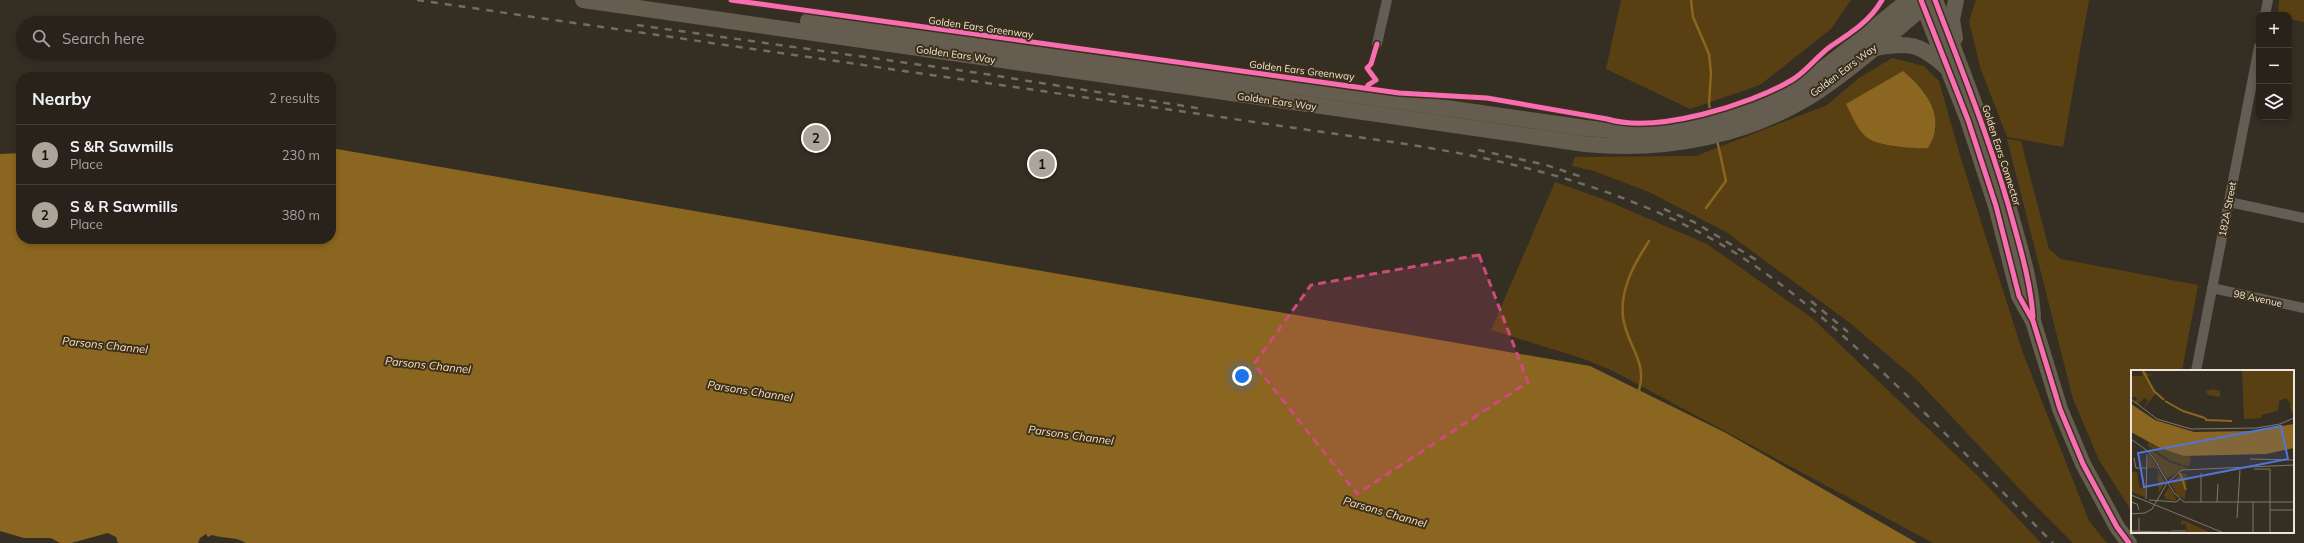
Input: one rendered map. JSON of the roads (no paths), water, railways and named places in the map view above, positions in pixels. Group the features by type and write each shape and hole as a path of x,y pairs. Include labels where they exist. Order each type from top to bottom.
{"main road":[{"name":"Golden Ears Way","path":"583,0 1614,147 1668,145 1725,133 1772,107 1909,0"},
{"name":"Golden Ears Way","path":"662,0 1097,62 1257,81 1586,128 1648,130 1677,127 1716,120 1772,107 1820,89 1873,48 1928,2"},
{"path":"1882,20 1892,0"},
{"path":"1953,64 1952,20 1956,0"},
{"path":"1928,2 1953,64 1968,120 1996,206 2020,296 2033,321 2060,409 2083,464 2117,527 2129,543"},
{"path":"1873,48 1896,44 1911,45 1928,51 1953,64"}],"street":[{"path":"1377,44 1387,0"},
{"path":"2266,12 2268,0"},
{"name":"182A Street","path":"2196,370 2259,48"},
{"path":"2229,202 2304,218"},
{"name":"98 Avenue","path":"2212,288 2304,308"}],"water":[{"path":"1903,71 1920,87 1932,106 1935,116 1935,126 1933,137 1928,148 1899,147 1871,140 1859,129 1846,104"},
{"name":"Parsons Channel","path":"336,149 1590,366 1726,433 1917,543 246,543 237,539 212,535 208,537 206,534 200,538 198,543 118,543 116,537 108,533 71,543 60,543 51,538 24,538 0,531 0,154 16,153 16,244 336,244"}],"waterway":[{"path":"1691,0 1693,17 1709,54 1711,73 1709,104 1711,114"},
{"path":"1706,208 1726,181 1717,140"},
{"path":"1639,390 1641,371 1636,353 1625,327 1623,307 1629,277 1649,241"}],"railway":[{"path":"417,0 1412,145 1520,166 1589,186 1657,212 1716,241 1764,272 1787,289 1874,364 1942,430 2053,543"},
{"path":"637,25 979,73 1203,109"},
{"path":"1478,150 1546,165 1582,177"},
{"path":"1664,209 1696,223 1758,261"},
{"path":"1811,301 1848,332"}],"place":[{"name":"S & R Sawmills","path":"816,138"},
{"name":"S &R Sawmills","path":"1042,164"}]}
